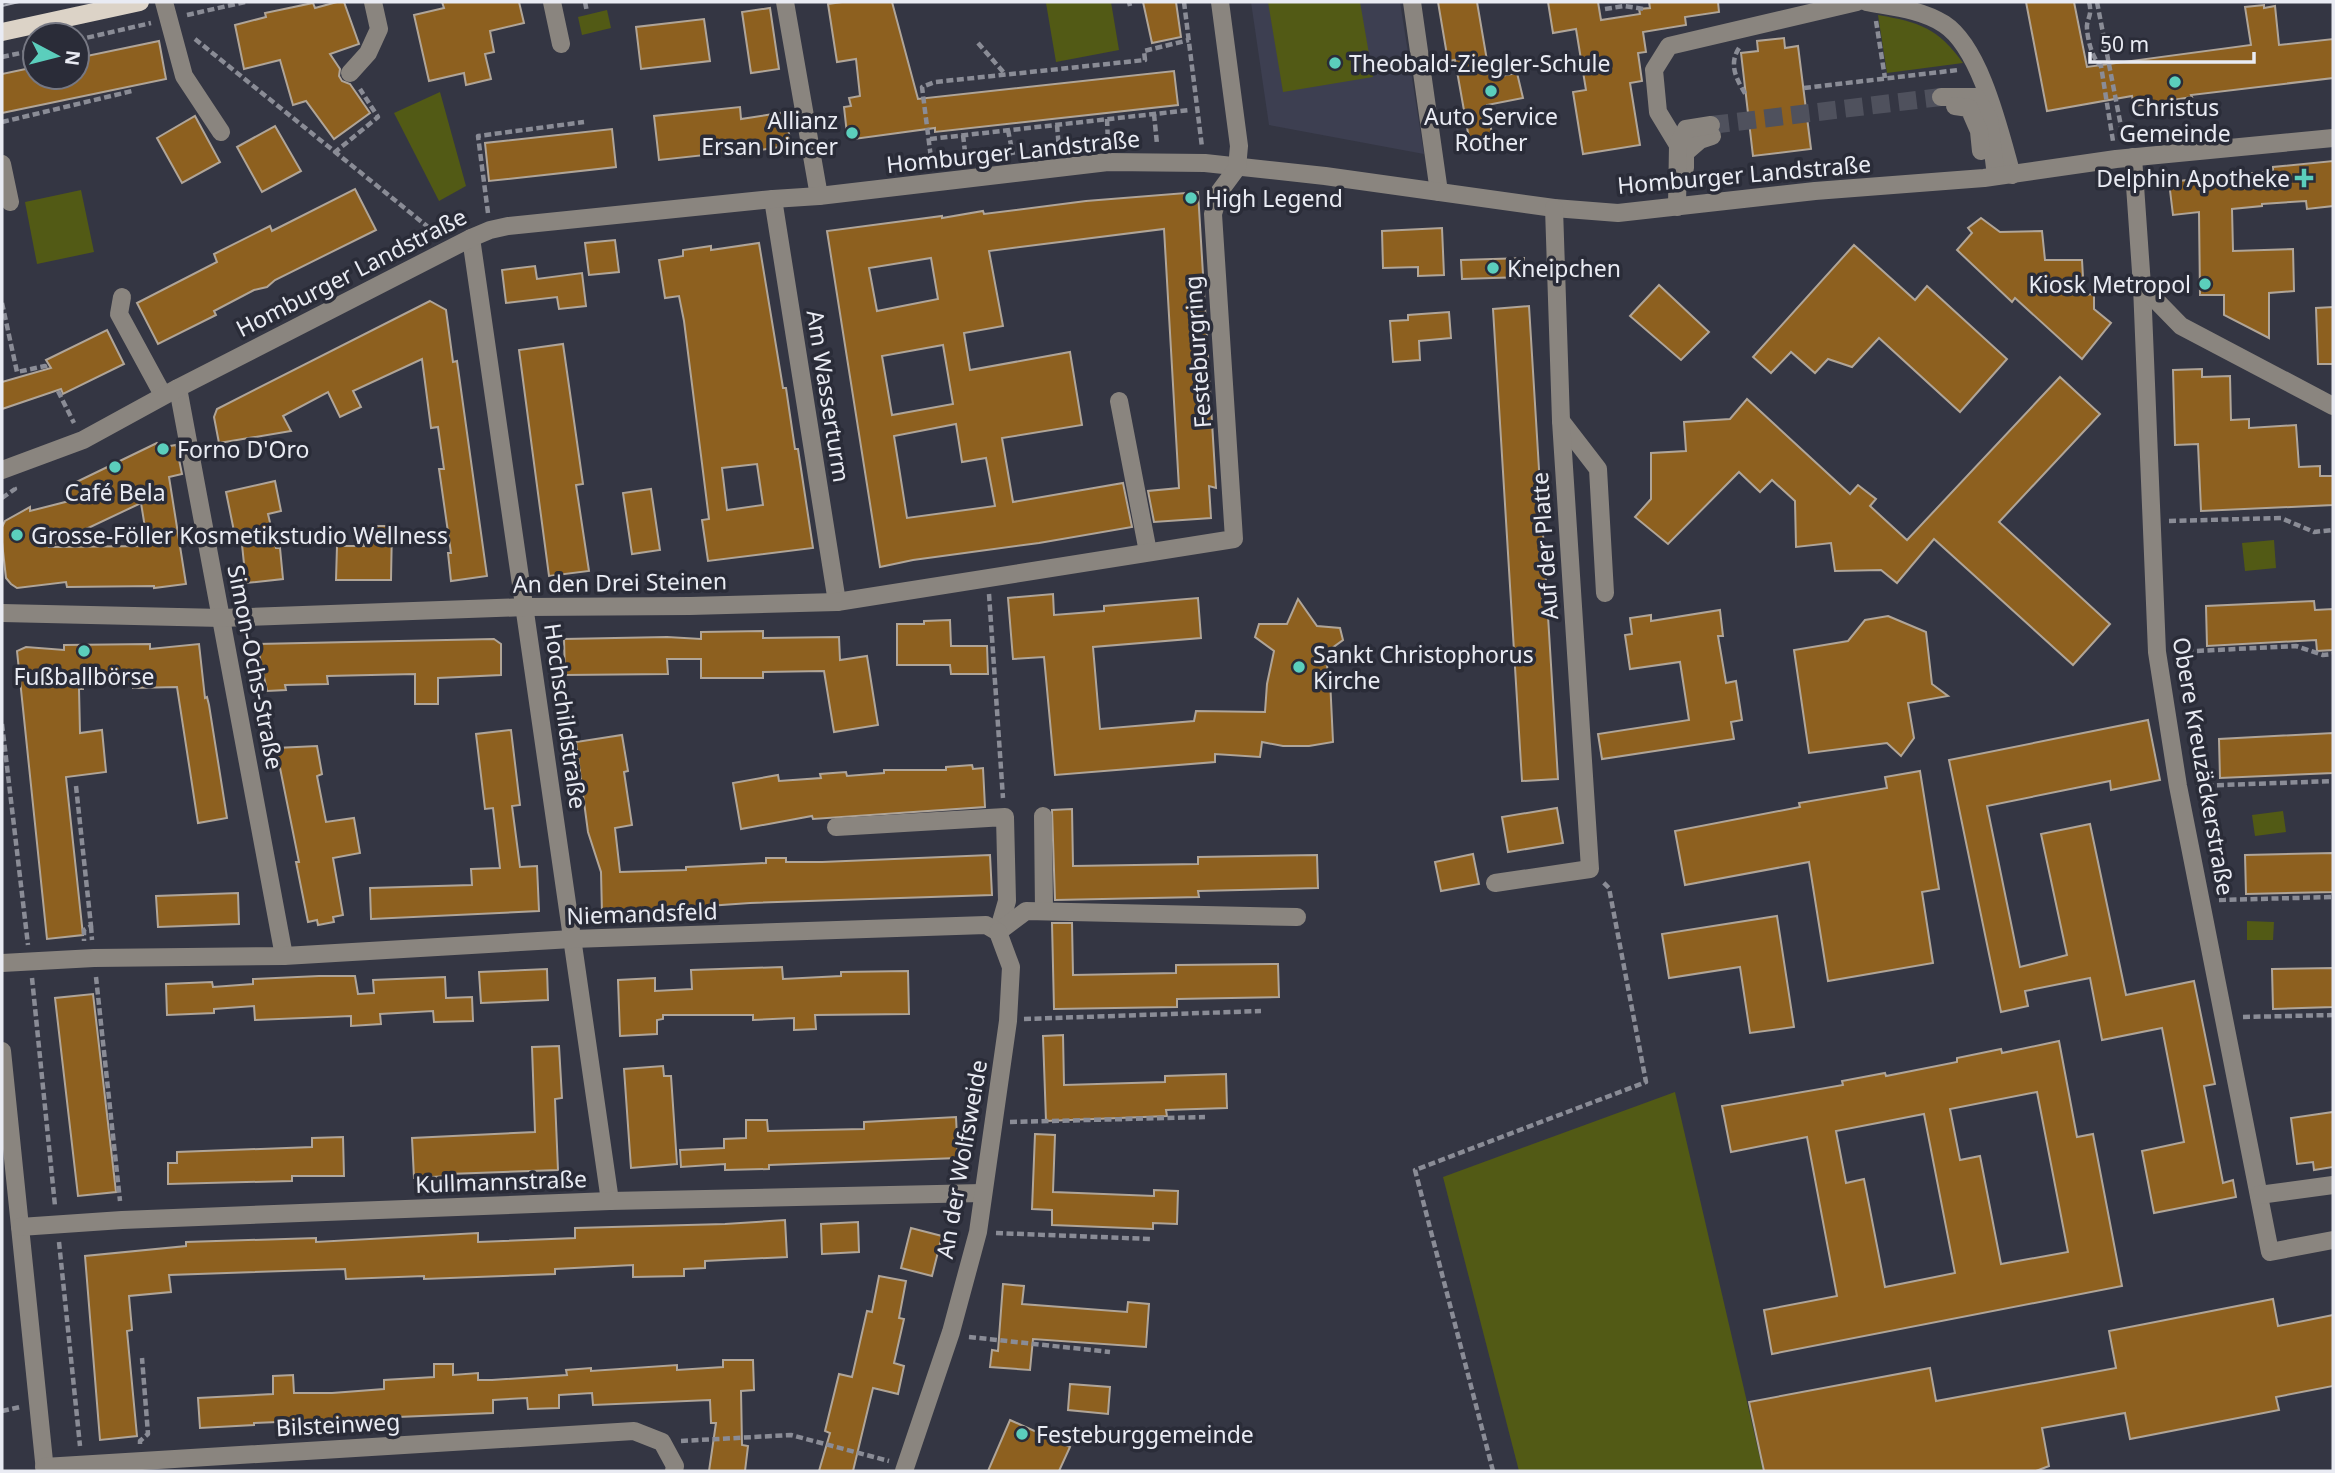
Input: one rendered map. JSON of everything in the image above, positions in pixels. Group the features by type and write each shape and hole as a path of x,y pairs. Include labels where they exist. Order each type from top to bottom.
{"main road":[{"path":"2,32 140,2"}],"street":[{"path":"350,74 368,53 379,29 373,2"},
{"path":"552,2 561,44"},
{"path":"785,2 819,196"},
{"path":"1220,2 1239,146 1237,168"},
{"path":"1412,2 1439,192"},
{"path":"1681,207 1678,145 1658,112 1654,70 1670,46 1865,2 1910,9 1945,25 1969,52 1995,114 1997,176"},
{"path":"167,10 184,76 221,132"},
{"path":"1941,100 1976,97 1989,118 1997,176"},
{"path":"1678,145 1686,129 1711,130 1685,153 1681,207"},
{"name":"Homburger Landstraße","path":"2,470 83,440 171,392 490,230 819,196 1108,162 1205,163 1325,176 1554,208 1618,213 1815,191 1997,176 2126,158 2333,138"},
{"name":"Obere Kreuzäckerstraße","path":"2126,158 2142,286 2157,652 2178,786 2270,1252 2333,1240"},
{"path":"2,164 10,202"},
{"name":"Festeburgring","path":"1234,539 1213,214 1220,191 1237,168"},
{"name":"Am Wasserturm","path":"773,199 837,602"},
{"name":"Auf der Platte","path":"1554,208 1561,421 1590,869"},
{"name":"Hochschildstraße","path":"471,238 610,1201"},
{"path":"2142,286 2181,326 2333,406"},
{"name":"Simon-Ochs-Straße","path":"122,297 119,314 171,392 222,618 284,956"},
{"path":"1119,401 1148,552"},
{"path":"1561,421 1598,469 1605,593"},
{"name":"An den Drei Steinen","path":"2,613 222,618 526,607 837,602 1234,539"},
{"path":"1043,816 1044,911"},
{"path":"836,827 1005,817 1007,901 998,932"},
{"path":"1495,883 1590,869"},
{"path":"998,932 1026,911 1297,917"},
{"name":"Niemandsfeld","path":"2,963 90,958 284,956 572,939 986,925 998,932"},
{"name":"An der Wolfsweide","path":"906,1468 951,1332 978,1232 1008,1021 1011,967 998,932"},
{"path":"2,1051 44,1469"},
{"path":"2259,1195 2333,1185"},
{"name":"Kullmannstraße","path":"20,1227 57,1223 610,1201 984,1193"},
{"name":"Bilsteinweg","path":"44,1469 82,1463 634,1432 662,1442"},
{"path":"662,1442 675,1466 674,1471"}],"path":[{"path":"585,2 587,12"},
{"path":"1184,2 1205,163"},
{"path":"1865,2 1885,78"},
{"path":"2089,2 2092,13 2086,26 2095,61 2101,66 2126,158"},
{"path":"2097,2 2126,158"},
{"path":"1605,9 1624,6 1644,9"},
{"path":"167,10 300,121 334,153 454,248"},
{"path":"933,183 922,87 935,82 1145,60 1144,51 1189,40"},
{"path":"978,43 1006,75"},
{"path":"2,57 21,53"},
{"path":"1804,88 1976,68"},
{"path":"334,153 379,117 350,74"},
{"path":"1734,75 1746,95"},
{"path":"2,122 132,91"},
{"path":"930,139 1190,110"},
{"path":"1154,114 1158,162"},
{"path":"1107,119 1108,138"},
{"path":"490,230 478,136 584,121"},
{"path":"1057,125 1059,144"},
{"path":"1008,130 1012,149"},
{"path":"963,135 965,155"},
{"path":"2,303 17,372 45,366 46,370"},
{"path":"58,390 83,440"},
{"path":"2150,522 2281,518 2315,532 2333,530"},
{"path":"988,576 1005,817"},
{"path":"2157,652 2296,646 2323,655 2333,654"},
{"path":"2,724 30,961 82,1463"},
{"path":"2178,786 2333,781"},
{"path":"76,786 91,926 84,930 90,958 120,1199"},
{"path":"1493,1471 1415,1170 1646,1082 1609,888 1590,869"},
{"path":"2202,900 2333,897"},
{"path":"1008,1021 1261,1011"},
{"path":"2224,1018 2333,1015"},
{"path":"995,1123 1205,1117"},
{"path":"978,1232 1152,1239"},
{"path":"951,1332 979,1340 1110,1352"},
{"path":"142,1358 148,1434 140,1441 142,1460"},
{"path":"662,1442 791,1435 906,1468"}],"shaded area":[{"name":"Theobald-Ziegler-Schule","path":"1251,2 1400,2 1424,154 1269,125"}],"green space":[{"path":"1111,2 1119,50 1056,62 1046,3"},
{"path":"1268,2 1360,2 1373,77 1283,92"},
{"path":"607,10 611,28 582,35 578,17"},
{"path":"1878,15 1926,28 1945,42 1963,63 1887,73"},
{"path":"440,92 466,186 439,201 394,113"},
{"path":"81,190 94,252 37,264 25,202"},
{"path":"2274,540 2276,568 2245,571 2242,543"},
{"path":"2283,811 2286,832 2255,836 2252,815"},
{"path":"2247,921 2274,922 2273,940 2247,940"},
{"path":"1675,1092 1763,1471 1519,1471 1443,1177"}],"building":[{"path":"344,2 359,44 330,54 340,69 339,76 342,81 350,84 370,113 334,139 306,101 293,105 280,60 244,69 235,25 266,17 265,13 313,3 315,8"},
{"path":"442,2 519,2 524,23 490,31 494,52 485,54 491,79 466,85 464,73 429,81 414,15 444,8"},
{"path":"892,2 918,99 1174,71 1178,105 935,132 935,128 854,139 847,134 844,107 851,106 849,98 860,96 856,59 837,62 828,4"},
{"path":"1143,2 1176,2 1181,37 1152,43"},
{"path":"1438,2 1477,2 1490,78 1517,73 1523,98 1487,105 1493,140 1470,144 1455,60 1448,61"},
{"path":"1548,2 1598,2 1601,20 1640,14 1639,9 1650,8 1649,2 1718,2 1719,12 1685,17 1686,25 1643,32 1646,52 1638,53 1642,81 1630,83 1640,145 1583,154 1573,92 1586,90 1576,29 1553,33"},
{"path":"2026,2 2074,2 2087,67 2251,45 2245,7 2275,6 2279,45 2333,39 2333,78 2191,95 2192,97 2134,106 2132,96 2047,111"},
{"path":"770,8 779,69 751,73 742,12"},
{"path":"704,19 710,61 641,69 636,27"},
{"path":"1784,38 1785,48 1798,46 1811,149 1753,156 1741,53 1758,51 1757,41"},
{"path":"159,41 166,79 2,113 2,74 21,70 21,91 91,91 91,55"},
{"path":"740,107 741,119 786,112 790,141 786,146 760,150 659,160 654,116"},
{"path":"195,116 220,162 182,183 157,138"},
{"path":"275,126 301,171 262,192 237,147"},
{"path":"612,129 616,167 489,181 485,143"},
{"path":"2333,161 2333,206 2307,209 2306,201 2232,209 2233,251 2293,249 2294,291 2269,293 2269,338 2224,315 2224,295 2200,295 2199,212 2173,215 2169,182 2273,171 2273,167"},
{"path":"355,189 376,230 275,280 267,287 254,290 214,311 216,315 158,344 137,303 217,262 214,254 270,226 272,231"},
{"path":"1198,192 1216,488 1209,486 1211,518 1154,522 1148,491 1179,488 1164,229 989,251 1003,326 964,333 970,370 1070,352 1082,425 1002,438 1013,502 1123,483 1132,527 880,567 827,231 1086,201","holes":["931,258 938,299 877,311 869,268","943,345 953,404 892,415 882,356","956,424 962,462 986,458 995,506 907,518 894,436"]},
{"path":"1981,218 2000,232 2042,231 2045,260 2082,260 2084,295 2094,294 2094,309 2111,323 2082,359 2015,298 2012,302 1957,250 1972,233 1968,228"},
{"path":"1442,228 1444,275 1418,276 1418,267 1383,268 1382,231"},
{"path":"615,240 619,272 589,275 585,243"},
{"path":"759,243 783,388 786,388 795,449 798,449 813,548 708,561 702,520 709,519 684,321 679,296 665,298 659,260 683,256 683,250 711,246 711,250","holes":["757,464 763,505 727,510 722,468"]},
{"path":"1854,245 1915,300 1927,286 2007,359 1960,412 1879,338 1852,367 1828,359 1815,373 1791,352 1771,373 1753,357"},
{"name":"Kneipchen","path":"1524,258 1524,277 1462,279 1461,260"},
{"path":"535,266 537,279 582,273 586,306 559,309 557,297 506,303 502,270"},
{"path":"1659,285 1709,332 1681,360 1630,316"},
{"path":"430,301 446,310 453,362 457,361 487,576 451,581 448,553 451,553 439,469 444,469 438,427 431,428 422,359 353,391 361,407 340,417 328,392 283,416 291,431 219,443 214,417 217,409"},
{"path":"1529,306 1558,779 1522,781 1493,309"},
{"path":"2333,307 2333,364 2318,364 2316,308"},
{"path":"1449,312 1451,338 1419,341 1420,360 1393,362 1390,321 1408,320 1408,315"},
{"path":"107,330 124,364 63,394 61,389 2,409 2,382 51,368 46,360"},
{"path":"563,344 583,484 576,485 589,571 549,576 519,350"},
{"path":"2202,369 2202,377 2230,376 2231,420 2249,419 2249,428 2296,425 2299,467 2320,466 2320,476 2333,476 2333,505 2201,511 2198,444 2175,445 2173,370"},
{"path":"2060,377 2100,414 1999,522 2110,624 2073,665 1934,539 1897,583 1881,570 1835,571 1831,543 1796,547 1795,501 1772,480 1760,492 1739,472 1668,544 1635,517 1651,499 1651,453 1686,451 1684,422 1730,419 1747,399 1850,494 1858,485 1876,499 1870,506 1907,540"},
{"path":"157,443 164,447 176,445 182,474 169,477 186,584 154,588 67,587 66,582 17,588 11,584 6,578 2,542 2,527 5,521 30,507 30,511 73,500 66,487","holes":["141,503 148,546 48,547"]},
{"path":"275,481 281,511 268,514 276,548 280,548 283,579 246,583 241,535 235,536 226,492"},
{"path":"651,489 660,550 632,554 623,493"},
{"path":"373,526 392,526 391,580 336,580 337,546 364,546 364,532 373,532"},
{"path":"1053,594 1054,615 1104,611 1104,606 1198,598 1201,638 1093,647 1100,729 1194,721 1196,711 1265,712 1267,684 1274,651 1255,637 1259,624 1287,624 1298,599 1317,626 1340,628 1343,640 1324,654 1330,679 1333,742 1283,746 1262,742 1260,757 1215,754 1215,762 1055,775 1044,657 1013,659 1008,598"},
{"path":"2314,601 2315,610 2333,609 2333,650 2317,651 2316,640 2207,646 2206,606"},
{"path":"1720,610 1723,636 1718,636 1726,683 1736,681 1742,720 1731,722 1734,739 1602,759 1598,734 1689,720 1680,662 1630,669 1625,635 1632,634 1630,618 1651,615 1651,621"},
{"path":"1888,616 1926,632 1932,684 1948,696 1908,703 1914,738 1901,756 1887,743 1809,753 1794,650 1848,641 1865,620"},
{"path":"950,620 951,646 987,646 988,674 951,674 950,665 897,665 897,624"},
{"path":"763,631 763,638 839,637 840,660 867,656 878,725 834,732 824,671 763,672 763,678 701,678 701,659 667,659 668,674 565,675 564,639 701,639 701,632"},
{"path":"494,639 501,644 501,675 438,678 438,704 415,704 415,674 327,676 328,684 285,685 286,690 267,691 257,644"},
{"path":"150,644 150,649 199,644 205,698 207,697 209,705 227,818 198,823 177,687 133,688 133,682 83,683 83,689 79,689 80,733 102,730 106,772 66,777 83,935 47,939 17,651 26,647 64,650 64,645"},
{"path":"2148,720 2160,780 2111,790 2110,781 1987,806 2020,967 2067,955 2041,834 2090,824 2126,995 2194,981 2215,1084 2204,1086 2223,1183 2233,1180 2236,1197 2154,1213 2142,1151 2184,1142 2162,1028 2102,1040 2090,978 2025,991 2028,1006 2001,1012 1949,760"},
{"path":"511,730 520,805 512,806 520,867 537,866 539,911 371,919 370,888 472,885 471,869 500,868 493,808 485,809 476,734"},
{"path":"2333,733 2333,773 2220,778 2219,739"},
{"path":"622,735 632,825 615,828 620,872 766,863 766,858 786,858 786,862 822,862 990,855 992,895 750,903 665,909 665,912 602,914 601,872 588,832 576,742"},
{"path":"317,746 322,774 317,776 326,822 354,818 360,853 333,858 343,915 333,917 334,922 318,925 317,920 308,922 276,748"},
{"path":"972,765 973,769 983,768 985,807 813,819 812,816 741,829 733,783 778,775 779,781 821,778 820,774 846,772 847,776 884,773 884,770 946,770 946,767"},
{"path":"1920,771 1939,889 1922,892 1933,963 1828,981 1809,862 1685,885 1675,831 1800,807 1799,803 1887,788 1885,777"},
{"path":"1557,808 1563,843 1508,852 1502,817"},
{"path":"1072,809 1073,866 1198,864 1198,857 1317,855 1318,888 1198,891 1199,897 1055,900 1052,810"},
{"path":"2333,853 2333,892 2246,894 2245,855"},
{"path":"1473,854 1479,884 1441,891 1435,862"},
{"path":"238,893 239,924 158,927 156,896"},
{"path":"1777,916 1794,1027 1750,1033 1740,967 1669,978 1662,934"},
{"path":"1052,923 1072,923 1073,975 1176,973 1176,965 1278,964 1279,997 1177,999 1177,1007 1054,1009"},
{"path":"782,967 783,979 841,976 841,972 908,971 909,1014 815,1015 816,1029 794,1030 794,1018 753,1020 753,1015 663,1015 663,1019 657,1020 657,1034 620,1036 618,980 655,978 655,991 692,989 691,970"},
{"path":"2333,968 2333,1007 2273,1009 2272,969"},
{"path":"547,969 548,1000 481,1003 479,972"},
{"path":"355,976 358,994 374,993 373,980 445,977 446,998 472,997 473,1021 434,1022 433,1011 380,1014 381,1024 351,1026 351,1016 255,1020 254,1006 214,1009 214,1013 167,1015 166,984 212,982 213,987 253,984 253,979"},
{"path":"93,994 116,1192 78,1196 55,998"},
{"path":"1063,1035 1064,1085 1165,1082 1165,1076 1226,1074 1227,1108 1166,1110 1167,1116 1046,1121 1043,1036"},
{"path":"2059,1041 2077,1137 2093,1134 2122,1286 1772,1354 1764,1310 1837,1296 1807,1137 1731,1152 1722,1106 1843,1085 1842,1081 1885,1073 1886,1076 1957,1062 1957,1058 2001,1049 2002,1053","holes":["2037,1092 2068,1252 2001,1264 1980,1156 1960,1160 1950,1109","1924,1114 1955,1273 1885,1287 1864,1179 1846,1183 1836,1131"]},
{"path":"559,1046 562,1098 555,1099 558,1170 414,1178 412,1138 535,1132 532,1047"},
{"path":"663,1066 664,1076 671,1076 677,1164 631,1168 624,1069"},
{"path":"2333,1112 2333,1167 2314,1170 2313,1162 2297,1164 2291,1118"},
{"path":"956,1117 958,1158 769,1165 769,1169 725,1170 725,1164 681,1167 680,1150 724,1148 724,1139 746,1138 746,1120 767,1120 768,1131 864,1129 864,1122"},
{"path":"1035,1134 1055,1135 1053,1192 1154,1196 1154,1190 1178,1191 1177,1224 1153,1223 1153,1229 1052,1225 1052,1210 1032,1209"},
{"path":"343,1137 344,1176 292,1176 292,1181 168,1184 168,1163 177,1163 177,1152 312,1147 312,1138"},
{"path":"785,1220 787,1257 705,1261 705,1268 684,1269 684,1276 633,1277 633,1265 555,1269 555,1274 424,1279 424,1276 346,1279 345,1269 169,1275 171,1292 129,1296 132,1330 127,1331 137,1436 100,1440 85,1256 186,1246 186,1242 316,1238 316,1242 478,1233 478,1242 575,1238 575,1228"},
{"path":"858,1222 859,1252 822,1254 821,1224"},
{"path":"911,1228 942,1236 932,1276 901,1268"},
{"path":"879,1276 906,1281 899,1318 904,1319 894,1363 904,1366 898,1394 873,1388 853,1471 819,1471 830,1433 825,1431 839,1374 852,1377 867,1311 872,1312"},
{"path":"1003,1284 1024,1286 1022,1304 1127,1312 1128,1302 1149,1304 1146,1347 1033,1339 1030,1370 990,1367 992,1350 998,1351"},
{"path":"2273,1299 2278,1326 2333,1315 2333,1386 2276,1397 2279,1410 2130,1439 2125,1413 2042,1428 2049,1466 2036,1471 1764,1471 1749,1402 1930,1368 1936,1401 2116,1368 2109,1331"},
{"path":"723,1360 753,1360 754,1390 741,1391 742,1445 748,1446 745,1471 709,1471 716,1423 711,1423 710,1400 593,1405 592,1393 559,1395 559,1408 528,1409 527,1398 493,1400 493,1413 254,1423 200,1428 198,1398 273,1394 273,1376 293,1375 294,1393 332,1393 384,1389 384,1380 434,1377 434,1364 453,1364 453,1375 478,1373 478,1380 492,1380 567,1375 566,1370 591,1368 591,1371 677,1365 677,1370 723,1367"},
{"path":"1070,1384 1110,1387 1108,1414 1068,1410"},
{"name":"Festeburggemeinde","path":"1010,1420 1070,1447 1059,1471 988,1471"}],"tunnel":[{"path":"1711,125 1941,97"}],"tram line":[{"path":"2,6 19,2"}],"place":[{"name":"Theobald-Ziegler-Schule","path":"1335,63"},
{"name":"Christus Gemeinde","path":"2175,82"},
{"name":"Auto Service Rother","path":"1491,91"},
{"name":"Allianz Ersan Dincer","path":"852,133"},
{"name":"Delphin Apotheke","path":"2304,178"},
{"name":"High Legend","path":"1191,198"},
{"name":"Kneipchen","path":"1493,268"},
{"name":"Kiosk Metropol","path":"2205,284"},
{"name":"Forno D'Oro","path":"163,449"},
{"name":"Café Bela","path":"115,467"},
{"name":"Grosse-Föller Kosmetikstudio Wellness","path":"17,535"},
{"name":"Fußballbörse","path":"84,651"},
{"name":"Sankt Christophorus Kirche","path":"1299,667"},
{"name":"Festeburggemeinde","path":"1022,1434"}]}
